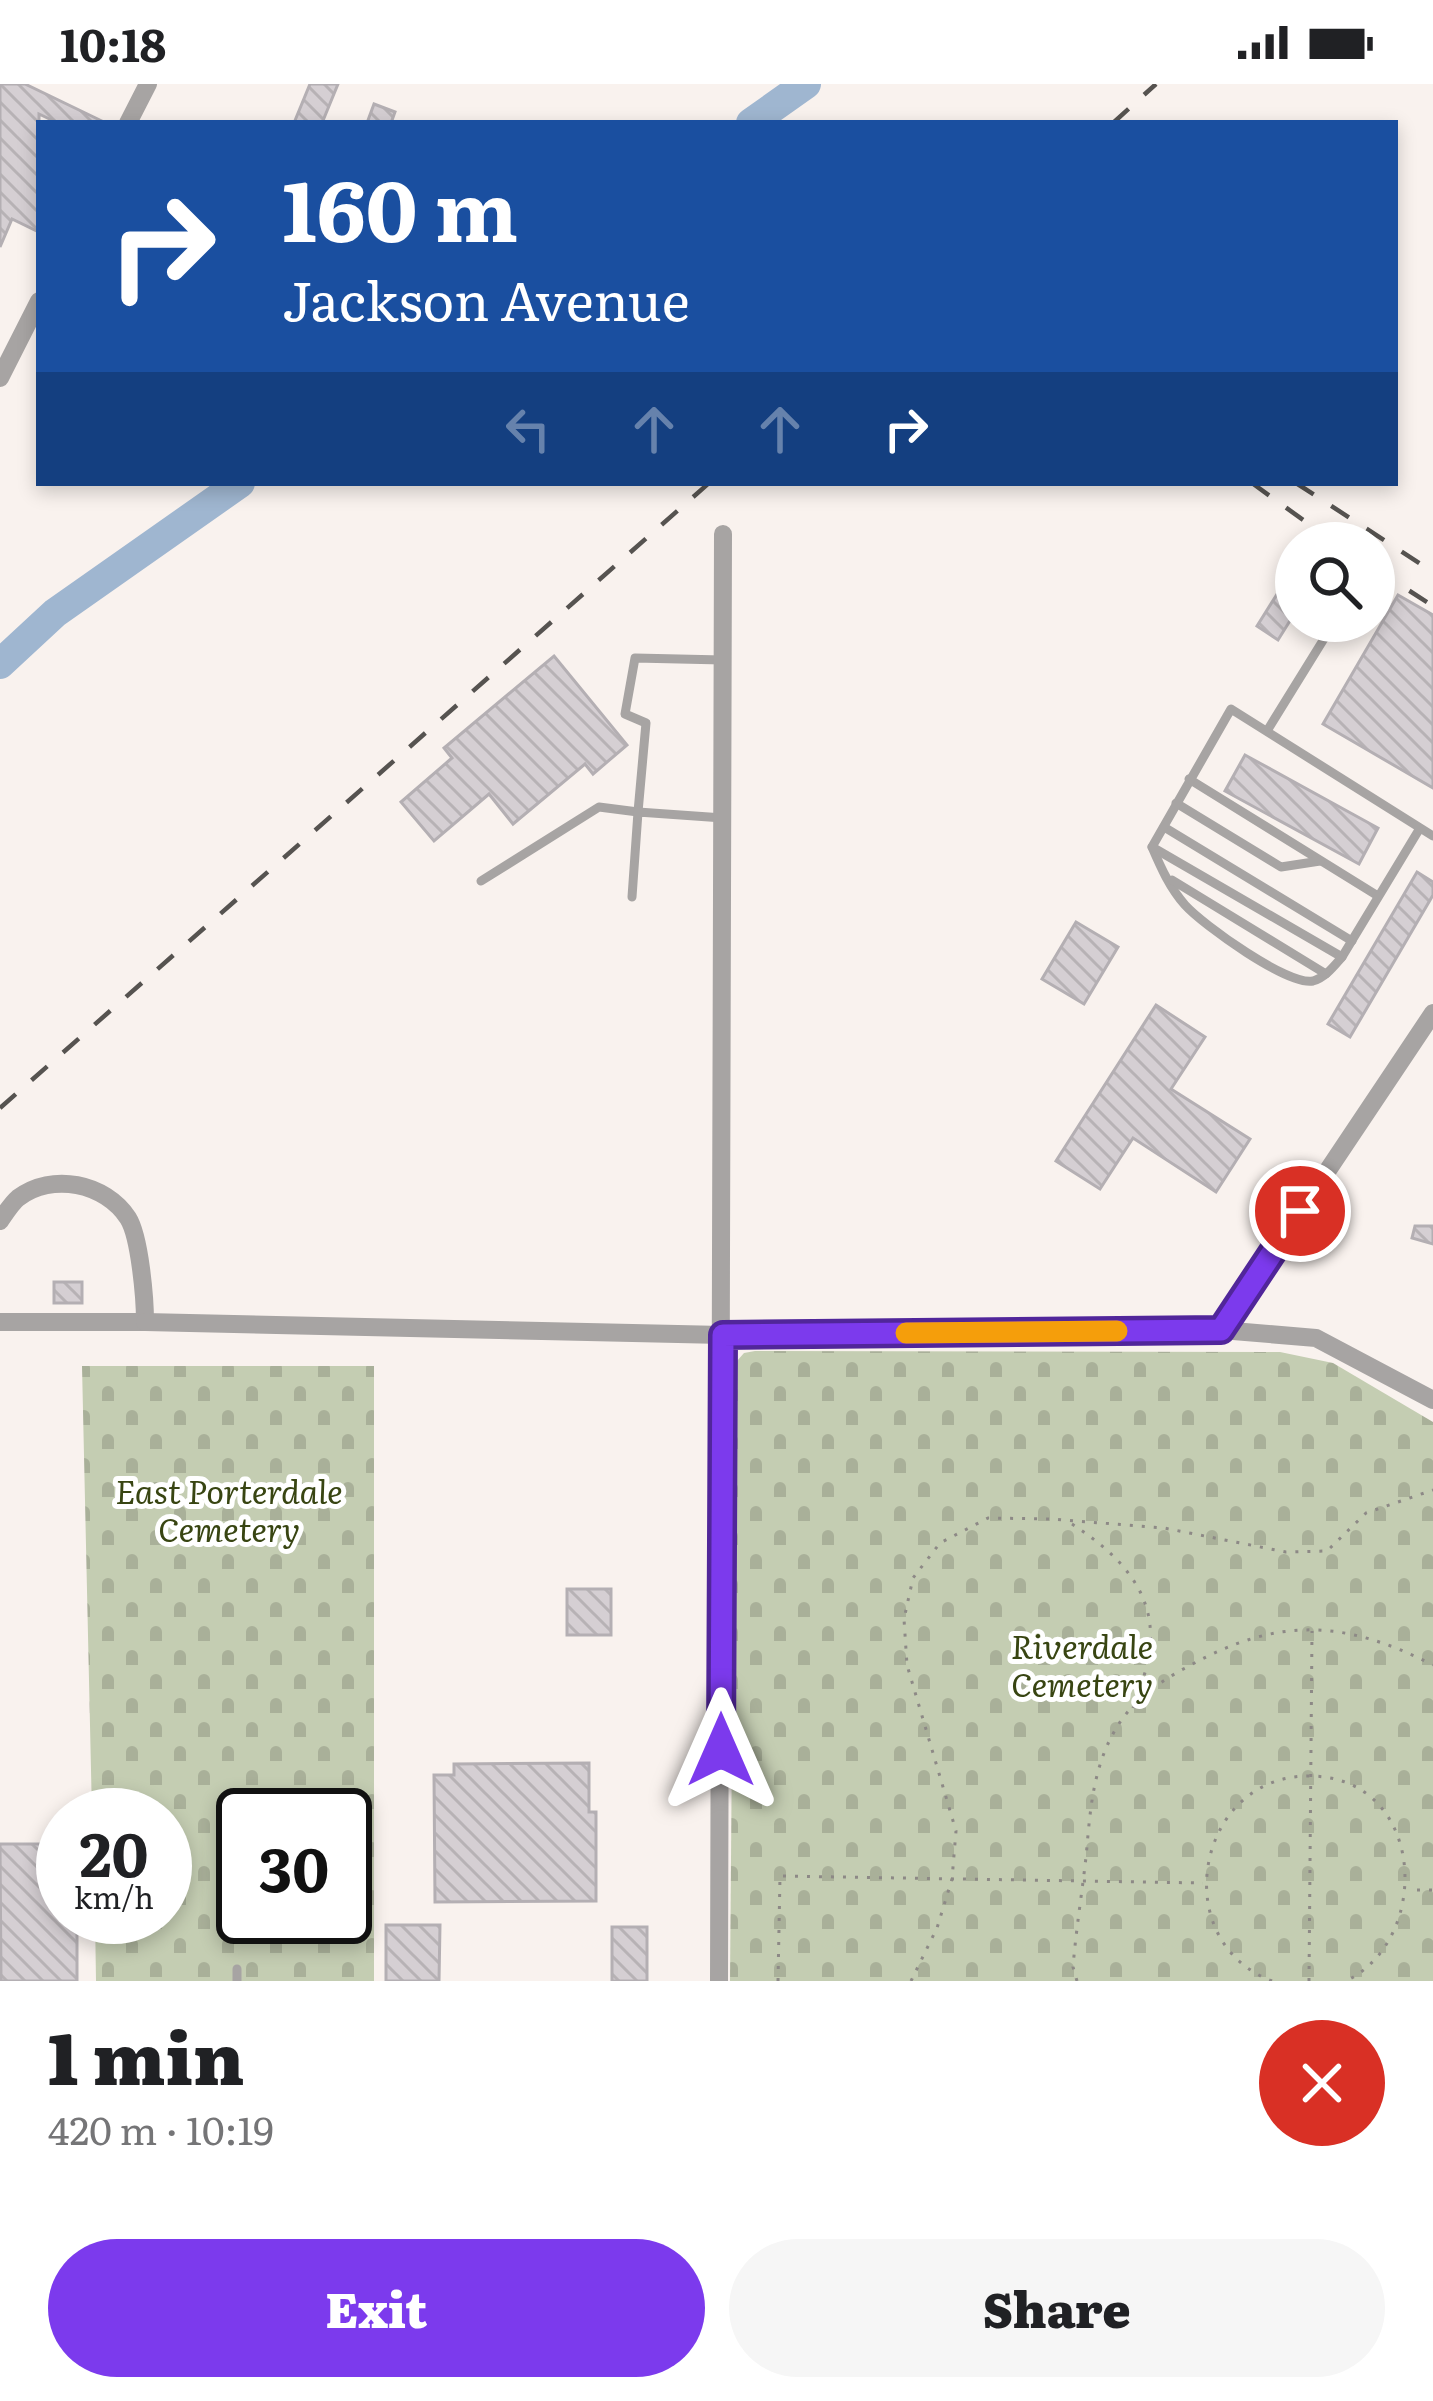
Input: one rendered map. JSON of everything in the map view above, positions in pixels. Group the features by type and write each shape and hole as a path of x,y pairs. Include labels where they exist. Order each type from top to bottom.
{"street":[{"path":"130,120 148,84"},
{"path":"0,378 36,308"},
{"path":"719,1981 723,534"},
{"path":"1221,1330 1433,1013"},
{"path":"0,1221 19,1197 63,1181 100,1192 130,1220 145,1291 146,1322"},
{"path":"0,1322 723,1335 1221,1330 1316,1338 1433,1400"}],"lane":[{"path":"1267,731 1322,642"},
{"path":"632,897 646,723 626,714 635,658 723,660"},
{"path":"1152,848 1232,709 1433,836"},
{"path":"1189,779 1378,896"},
{"path":"1176,803 1281,867 1322,861"},
{"path":"481,881 598,806 723,818"},
{"path":"1163,826 1352,941"},
{"path":"1152,848 1185,905 1211,928 1290,977 1311,982 1342,957 1420,828"},
{"path":"1152,848 1342,957"},
{"path":"1164,875 1326,974"}],"path":[{"path":"911,1981 937,1928 952,1879 956,1831 907,1665 904,1618 913,1578 940,1544 988,1519 1164,1528 1286,1552 1327,1551 1366,1513 1433,1490"},
{"path":"1067,1521 1103,1544 1133,1575 1148,1616 1150,1652 1132,1710"},
{"path":"1077,1981 1073,1966 1089,1799 1114,1730 1155,1684 1228,1644 1281,1629 1338,1631 1390,1643 1433,1665"},
{"path":"1309,1981 1312,1630"},
{"path":"1272,1981 1237,1960 1215,1931 1204,1897 1206,1860 1220,1826 1243,1799 1275,1782 1310,1776 1346,1783 1376,1799 1399,1825 1412,1856"},
{"path":"778,1981 780,1876 1205,1883"},
{"path":"1415,1890 1433,1890"},
{"path":"1346,1981 1364,1974 1399,1938"}],"green space":[{"name":"Riverdale Cemetery","path":"755,1351 1280,1352 1333,1363 1433,1422 1433,1981 730,1981 735,1374 737,1361"},
{"name":"East Porterdale Cemetery","path":"82,1366 374,1366 374,1981 96,1981 95,1944 192,1944 192,1788 91,1788"}],"building":[{"path":"0,84 25,84 100,120 52,120 39,114 36,231 12,219 0,247"},
{"path":"310,84 338,84 323,120 295,120"},
{"path":"374,104 395,112 392,120 368,120"},
{"path":"1398,595 1433,615 1433,788 1323,724 1371,642 1395,642"},
{"path":"1275,597 1275,638 1257,626"},
{"path":"554,656 627,745 593,774 585,764 513,824 489,794 434,841 401,802 452,758 444,748"},
{"path":"1245,755 1378,828 1359,864 1225,791"},
{"path":"1417,872 1433,882 1433,895 1350,1037 1328,1024"},
{"path":"1076,922 1118,947 1084,1004 1042,979"},
{"path":"1156,1005 1205,1037 1171,1089 1250,1139 1216,1192 1133,1138 1100,1189 1056,1161"},
{"path":"1415,1226 1433,1226 1433,1244 1412,1238"},
{"path":"54,1282 82,1282 82,1303 54,1303"},
{"path":"567,1589 611,1589 611,1635 567,1635"},
{"path":"589,1763 589,1812 596,1812 596,1901 435,1902 434,1775 454,1775 454,1764"},
{"path":"0,1844 36,1844 36,1944 77,1944 77,1981 1,1981"},
{"path":"386,1925 440,1925 439,1981 386,1981"},
{"path":"612,1927 647,1927 647,1981 612,1981"}],"waterway":[{"path":"755,120 806,84"},
{"path":"0,664 55,613 236,486"}],"railway":[{"path":"1116,120 1156,84"},
{"path":"0,1108 706,486"},
{"path":"1256,486 1306,522"},
{"path":"1301,486 1433,572"},
{"path":"1395,582 1433,606"}],"slow traffic":[{"path":"906,1333 1117,1331"}],"route":[{"path":"721,1750 723,1335 1221,1330 1300,1211"}]}
